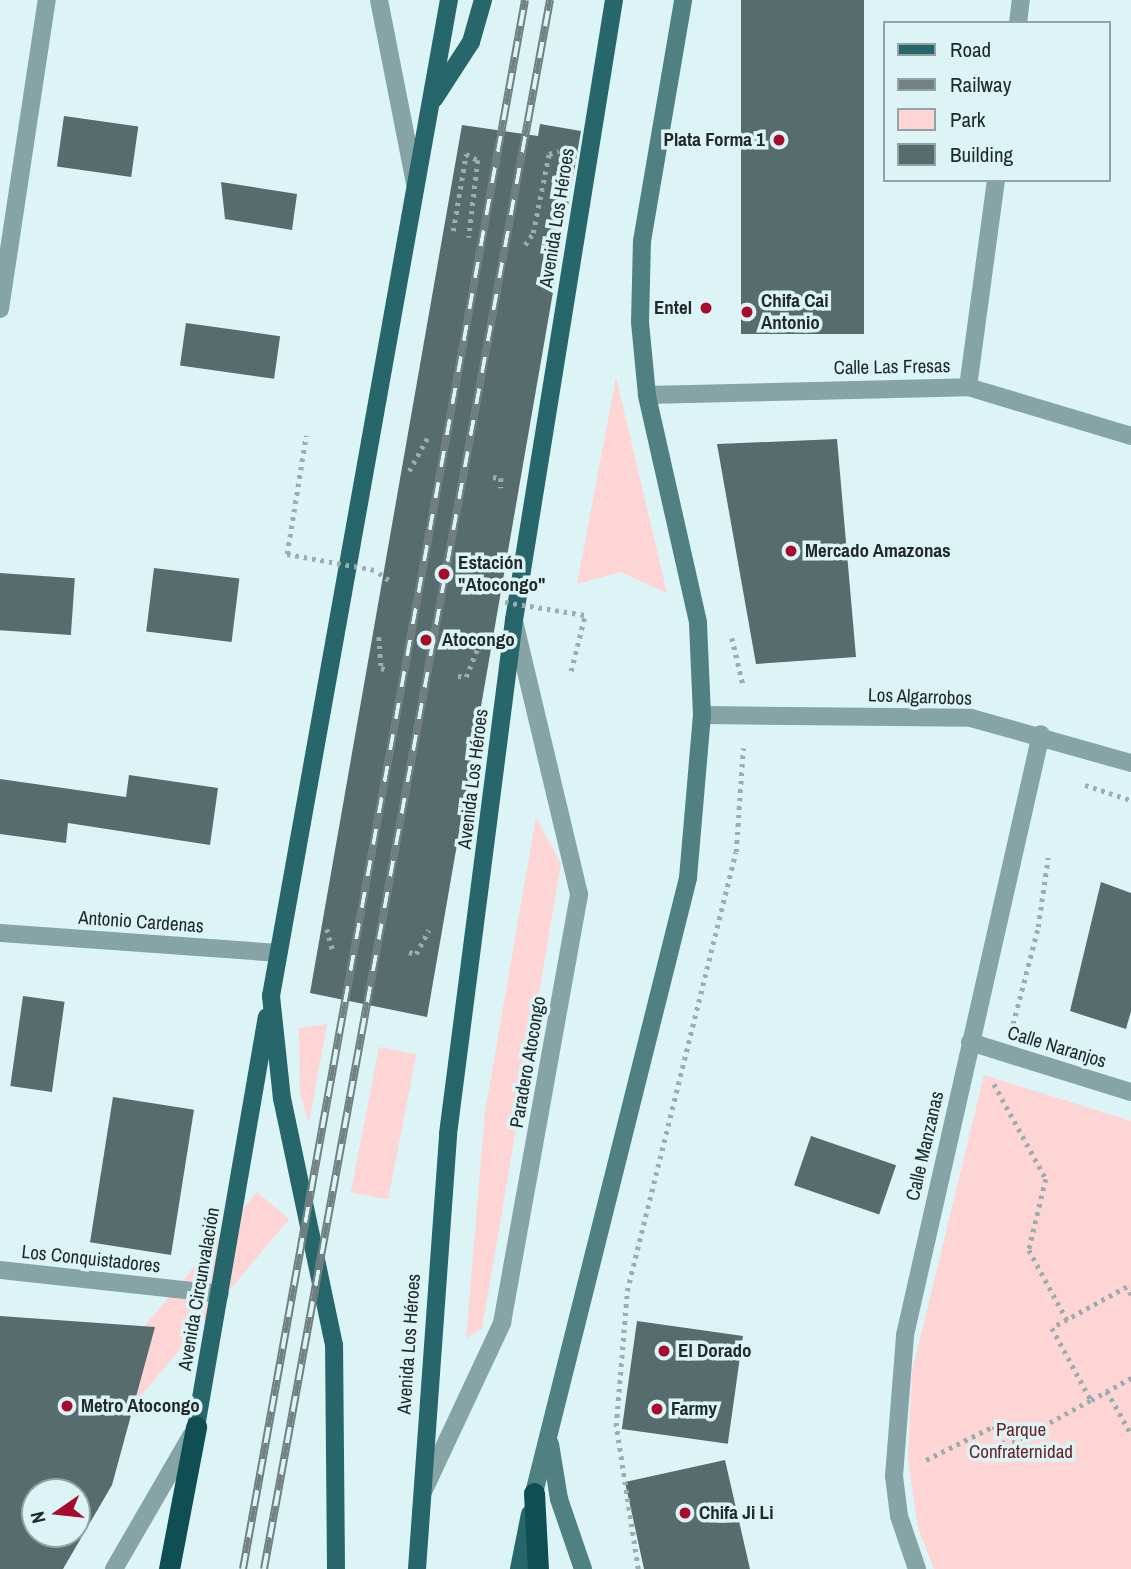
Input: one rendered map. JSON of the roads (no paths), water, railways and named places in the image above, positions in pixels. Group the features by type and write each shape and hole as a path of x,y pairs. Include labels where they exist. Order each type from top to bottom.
{"highway":[{"path":"169,1569 196,1427"},
{"path":"534,1493 538,1569"}],"main road":[{"path":"336,1569 334,1345 282,1100 271,996 449,0"},
{"path":"429,107 471,42 483,0"},
{"name":"Avenida Los Héroes","path":"417,1569 448,1134 514,620 614,0"},
{"path":"519,1569 534,1493 688,878 702,715 698,622 647,395 640,322 642,241 683,0"},
{"name":"Avenida Circunvalación","path":"196,1427 271,996"},
{"path":"549,1441 559,1499 583,1569"}],"street":[{"path":"0,309 47,0"},
{"path":"379,0 415,183"},
{"path":"1018,21 1021,0"},
{"path":"968,387 996,182"},
{"name":"Calle Las Fresas","path":"647,395 968,387 1131,436"},
{"name":"Paradero Atocongo","path":"420,1499 502,1323 579,894 514,620"},
{"name":"Los Algarrobos","path":"702,715 971,718 1041,734 1131,763"},
{"name":"Calle Manzanas","path":"917,1569 899,1516 894,1476 905,1335 1041,734"},
{"name":"Antonio Cardenas","path":"0,933 278,953"},
{"name":"Calle Naranjos","path":"970,1042 1131,1092"},
{"name":"Los Conquistadores","path":"0,1270 220,1294"},
{"name":"Avenida Circunvalación","path":"114,1569 196,1427"}],"railway":[{"path":"243,1569 525,0"},
{"path":"264,1569 550,0"}],"place":[{"name":"Plata Forma 1","path":"779,140"},
{"name":"Entel","path":"706,308"},
{"name":"Chifa Cai Antonio","path":"747,312"},
{"name":"Mercado Amazonas","path":"791,551"},
{"name":"Estación \"Atocongo\"","path":"444,574"},
{"name":"Atocongo","path":"426,640"},
{"name":"El Dorado","path":"664,1351"},
{"name":"Metro Atocongo","path":"67,1406"},
{"name":"Farmy","path":"657,1409"},
{"name":"Chifa Ji Li","path":"685,1513"}],"park label":[{"name":"Parque Confraternidad","path":"1021,1441"}]}
